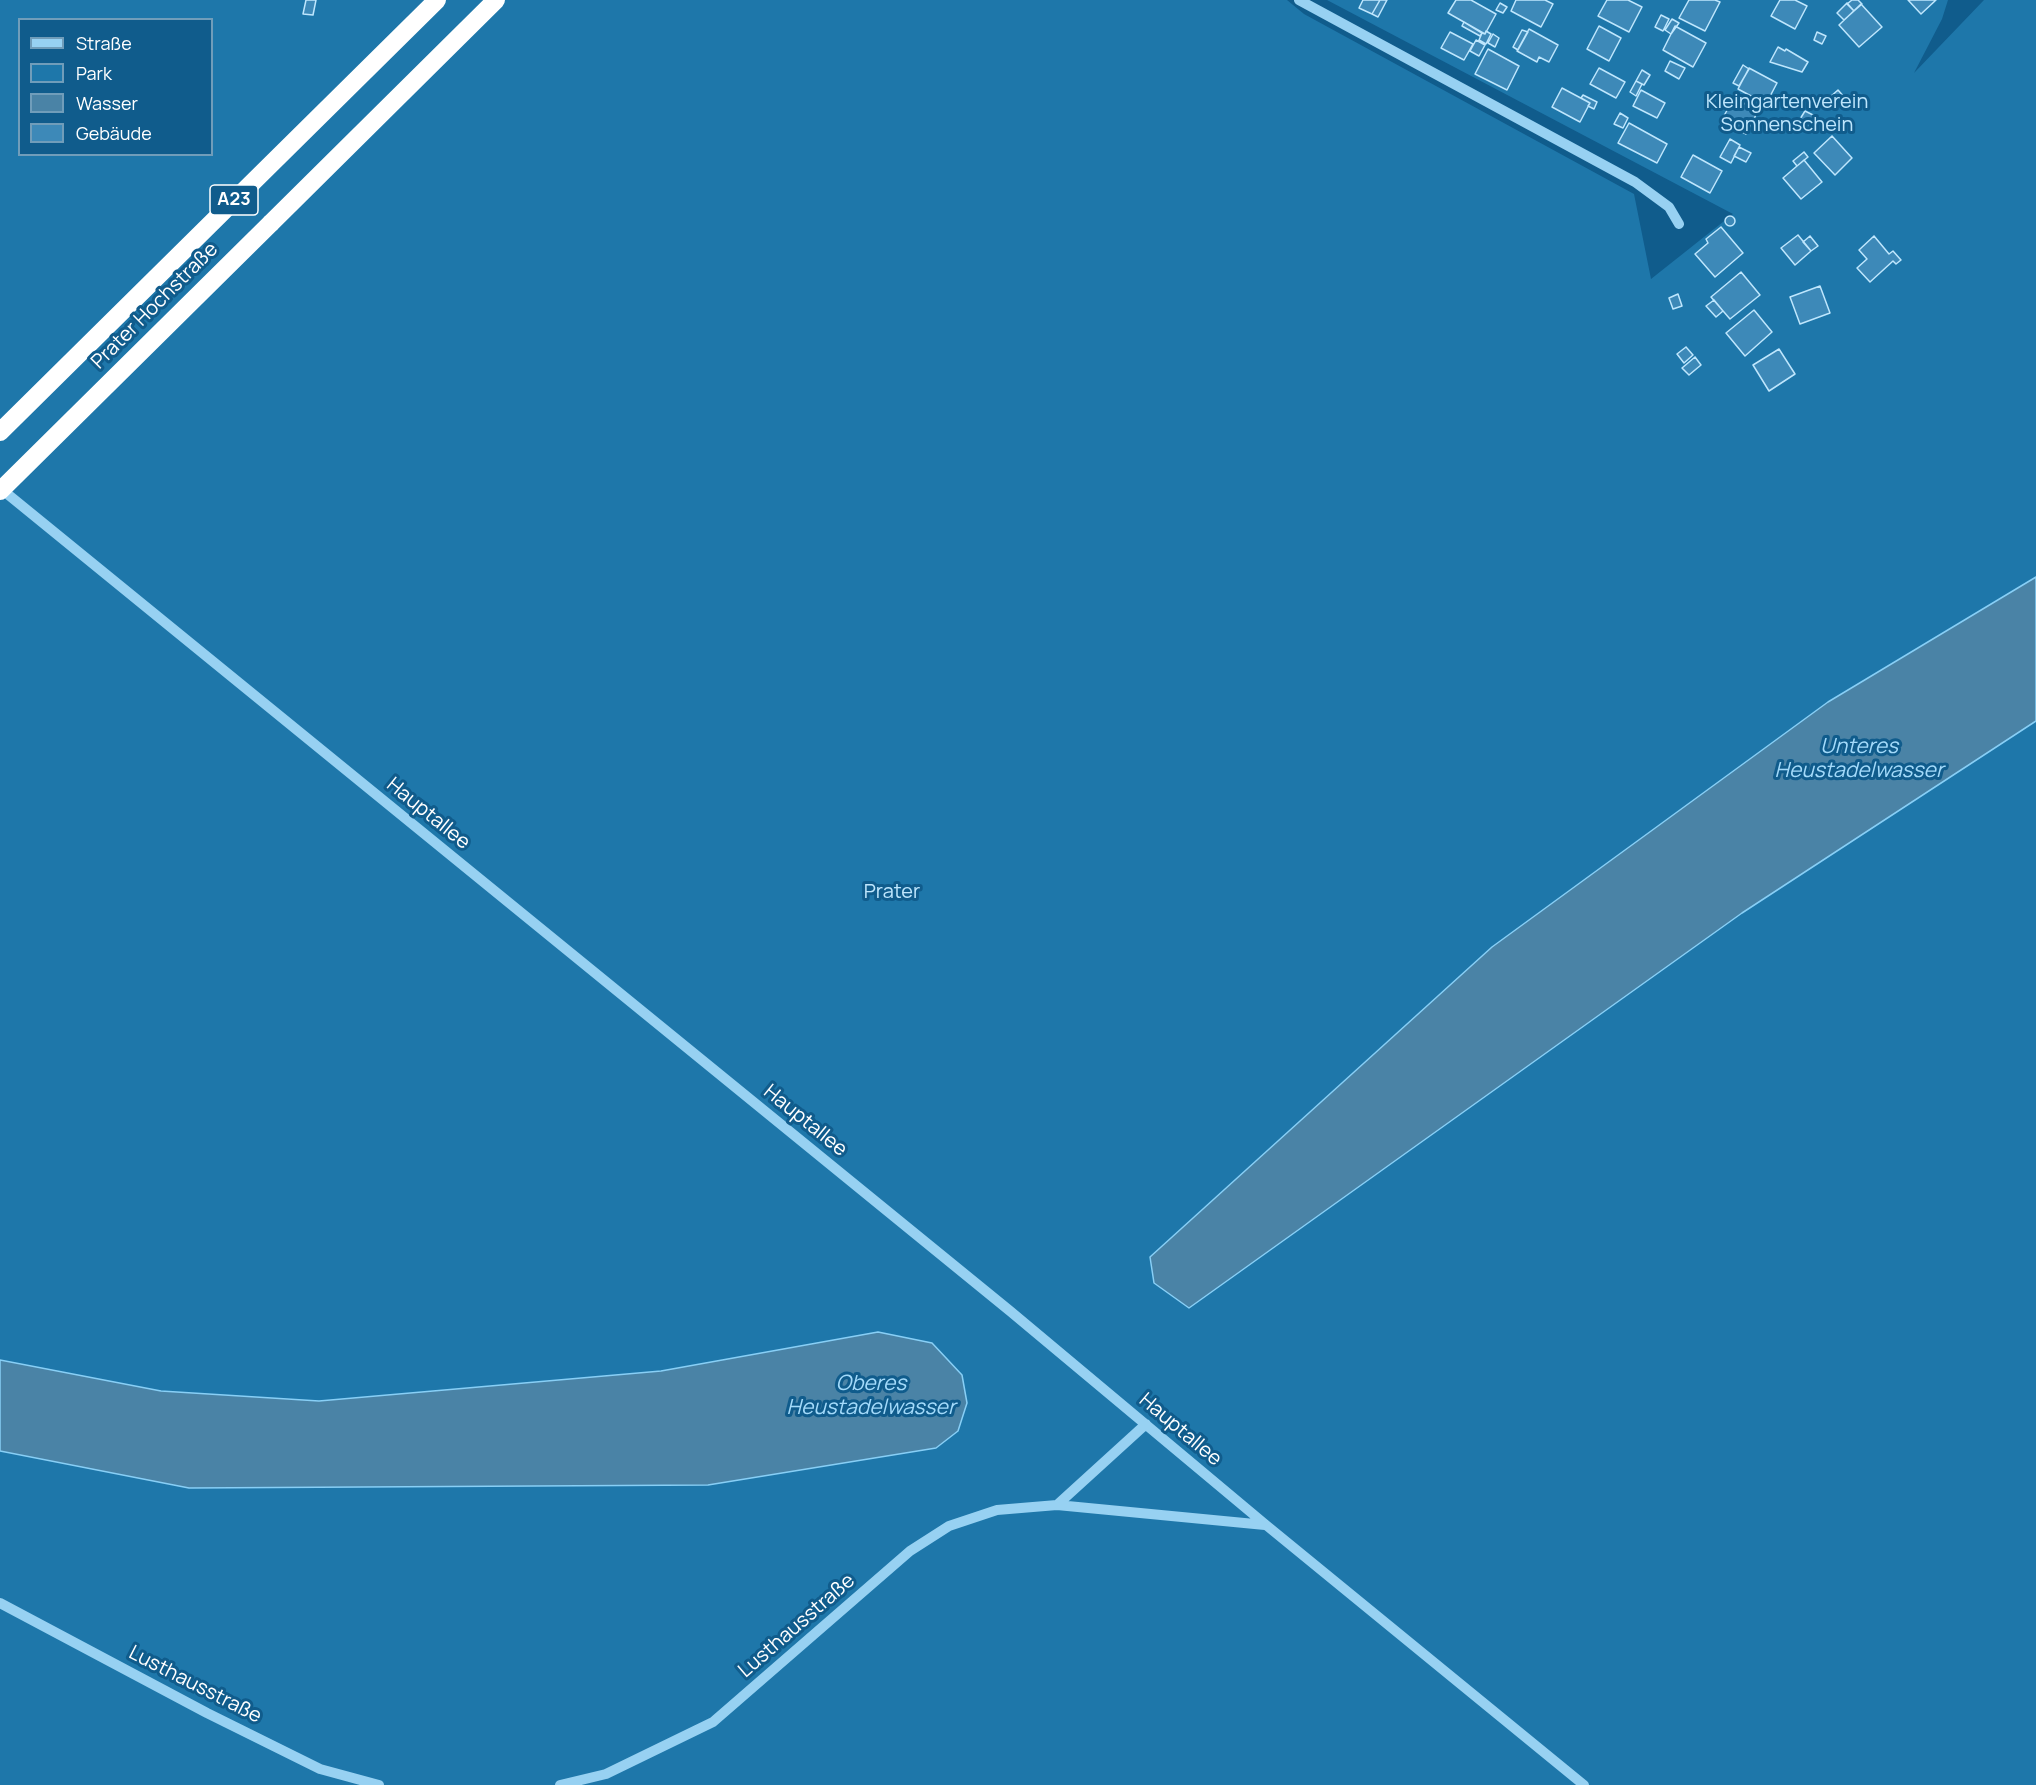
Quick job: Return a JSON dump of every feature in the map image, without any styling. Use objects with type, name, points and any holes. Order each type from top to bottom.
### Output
[{"type":"highway","name":"Prater Hochstraße","points":[[0,432],[437,0]]},
{"type":"highway","name":"Prater Hochstraße","points":[[0,490],[496,0]]},
{"type":"street","points":[[1299,0],[1635,182],[1669,207],[1679,224]]},
{"type":"street","name":"Hauptallee","points":[[0,490],[1010,1311],[1266,1525],[1584,1785]]},
{"type":"street","points":[[1058,1505],[1146,1424]]},
{"type":"street","name":"Lusthausstraße","points":[[560,1785],[606,1774],[713,1722],[910,1551],[949,1526],[997,1510],[1058,1505],[1266,1525]]},
{"type":"street","name":"Lusthausstraße","points":[[0,1603],[207,1713],[320,1769],[379,1785]]},
{"type":"green space","name":"Prater","points":[[0,0],[1287,0],[1304,14],[1634,194],[1651,279],[1733,214],[1327,0],[1948,0],[1942,19],[1914,73],[1984,0],[2036,0],[2036,1785],[0,1785]]},
{"type":"water","name":"Unteres Heustadelwasser","points":[[2036,577],[2036,721],[1742,913],[1189,1308],[1154,1283],[1150,1257],[1492,947],[1828,702]]},
{"type":"water","name":"Oberes Heustadelwasser","points":[[878,1332],[932,1343],[962,1375],[967,1403],[958,1431],[936,1448],[708,1485],[189,1488],[0,1451],[0,1360],[161,1391],[319,1401],[661,1371]]},
{"type":"building","points":[[306,0],[316,0],[313,15],[303,14]]},
{"type":"building","points":[[1363,0],[1380,0],[1372,14],[1359,8]]},
{"type":"building","points":[[1380,0],[1387,0],[1378,17],[1372,14]]},
{"type":"building","points":[[1456,0],[1471,0],[1496,14],[1485,34],[1448,13]]},
{"type":"building","points":[[1516,0],[1545,0],[1553,4],[1541,27],[1511,11]]},
{"type":"building","points":[[1607,0],[1628,0],[1642,7],[1629,32],[1598,16]]},
{"type":"building","points":[[1689,0],[1720,2],[1705,31],[1679,18]]},
{"type":"building","points":[[1780,0],[1795,0],[1807,6],[1795,29],[1771,16]]},
{"type":"building","points":[[1852,0],[1858,0],[1862,4],[1854,11],[1847,4]]},
{"type":"building","points":[[1908,0],[1936,0],[1921,14]]},
{"type":"building","points":[[1500,3],[1507,7],[1503,13],[1496,10]]},
{"type":"building","points":[[1847,3],[1854,11],[1844,20],[1837,13]]},
{"type":"building","points":[[1861,4],[1882,27],[1859,47],[1839,25]]},
{"type":"building","points":[[1661,15],[1669,19],[1663,31],[1655,27]]},
{"type":"building","points":[[1672,19],[1679,23],[1671,34],[1665,30]]},
{"type":"building","points":[[1464,22],[1482,33],[1480,36],[1462,26]]},
{"type":"building","points":[[1599,26],[1621,38],[1609,61],[1587,49]]},
{"type":"building","points":[[1675,26],[1706,43],[1693,67],[1663,50]]},
{"type":"building","points":[[1529,29],[1558,45],[1549,62],[1539,57],[1537,62],[1517,51]]},
{"type":"building","points":[[1522,30],[1528,32],[1518,50],[1513,47]]},
{"type":"building","points":[[1486,31],[1491,34],[1486,44],[1479,40],[1482,33],[1485,34]]},
{"type":"building","points":[[1450,32],[1473,44],[1464,60],[1441,48]]},
{"type":"building","points":[[1817,32],[1826,36],[1822,44],[1814,40]]},
{"type":"building","points":[[1493,34],[1499,38],[1495,47],[1488,43]]},
{"type":"building","points":[[1476,40],[1485,45],[1479,56],[1470,51]]},
{"type":"building","points":[[1778,47],[1808,62],[1802,72],[1770,62]]},
{"type":"building","points":[[1488,49],[1519,66],[1507,90],[1475,74]]},
{"type":"building","points":[[1670,61],[1685,68],[1679,79],[1665,71]]},
{"type":"building","points":[[1743,65],[1749,69],[1739,86],[1733,83]]},
{"type":"building","points":[[1599,68],[1625,82],[1616,98],[1590,84]]},
{"type":"building","points":[[1749,68],[1777,83],[1766,104],[1738,89]]},
{"type":"building","points":[[1642,70],[1650,75],[1644,85],[1636,81]]},
{"type":"building","points":[[1636,81],[1642,84],[1636,96],[1630,92]]},
{"type":"building","points":[[1562,88],[1590,103],[1580,122],[1552,107]]},
{"type":"building","points":[[1641,90],[1665,103],[1657,118],[1633,106]]},
{"type":"building","points":[[1838,90],[1845,98],[1837,105],[1830,97]]},
{"type":"building","points":[[1583,95],[1597,102],[1594,109],[1588,106],[1590,103],[1581,98]]},
{"type":"building","points":[[1734,98],[1758,111],[1746,134],[1721,121]]},
{"type":"building","points":[[1805,111],[1819,118],[1809,130],[1797,124]]},
{"type":"building","points":[[1620,113],[1628,118],[1623,128],[1614,124]]},
{"type":"building","points":[[1629,123],[1667,144],[1657,163],[1618,143]]},
{"type":"building","points":[[1832,136],[1852,158],[1835,175],[1814,153]]},
{"type":"building","points":[[1730,139],[1740,145],[1731,163],[1720,157]]},
{"type":"building","points":[[1739,147],[1751,153],[1746,162],[1734,156]]},
{"type":"building","points":[[1804,152],[1808,157],[1797,166],[1793,161]]},
{"type":"building","points":[[1693,155],[1722,171],[1710,193],[1681,177]]},
{"type":"building","points":[[1804,160],[1822,182],[1801,199],[1783,178]]},
{"type":"building","points":[[1730,216],[1734,217],[1734,225],[1730,226],[1726,225],[1725,221],[1726,217]]},
{"type":"building","points":[[1721,227],[1743,253],[1715,277],[1695,254],[1708,243],[1706,239]]},
{"type":"building","points":[[1798,235],[1811,251],[1795,265],[1781,248]]},
{"type":"building","points":[[1810,236],[1818,246],[1811,251],[1803,242]]},
{"type":"building","points":[[1874,236],[1889,254],[1893,251],[1901,260],[1896,264],[1893,261],[1870,282],[1857,268],[1867,259],[1859,250]]},
{"type":"building","points":[[1741,272],[1760,295],[1730,319],[1711,297]]},
{"type":"building","points":[[1820,286],[1830,313],[1800,324],[1790,297]]},
{"type":"building","points":[[1678,294],[1682,306],[1673,309],[1669,298]]},
{"type":"building","points":[[1714,300],[1723,311],[1716,317],[1706,306]]},
{"type":"building","points":[[1754,310],[1772,332],[1745,356],[1726,333]]},
{"type":"building","points":[[1686,347],[1693,355],[1684,363],[1677,354]]},
{"type":"building","points":[[1779,349],[1795,374],[1769,391],[1753,365]]},
{"type":"building","points":[[1695,357],[1701,365],[1689,375],[1682,368]]},
{"type":"park label","name":"Kleingartenverein Sonnenschein","points":[[1787,114]]}]
